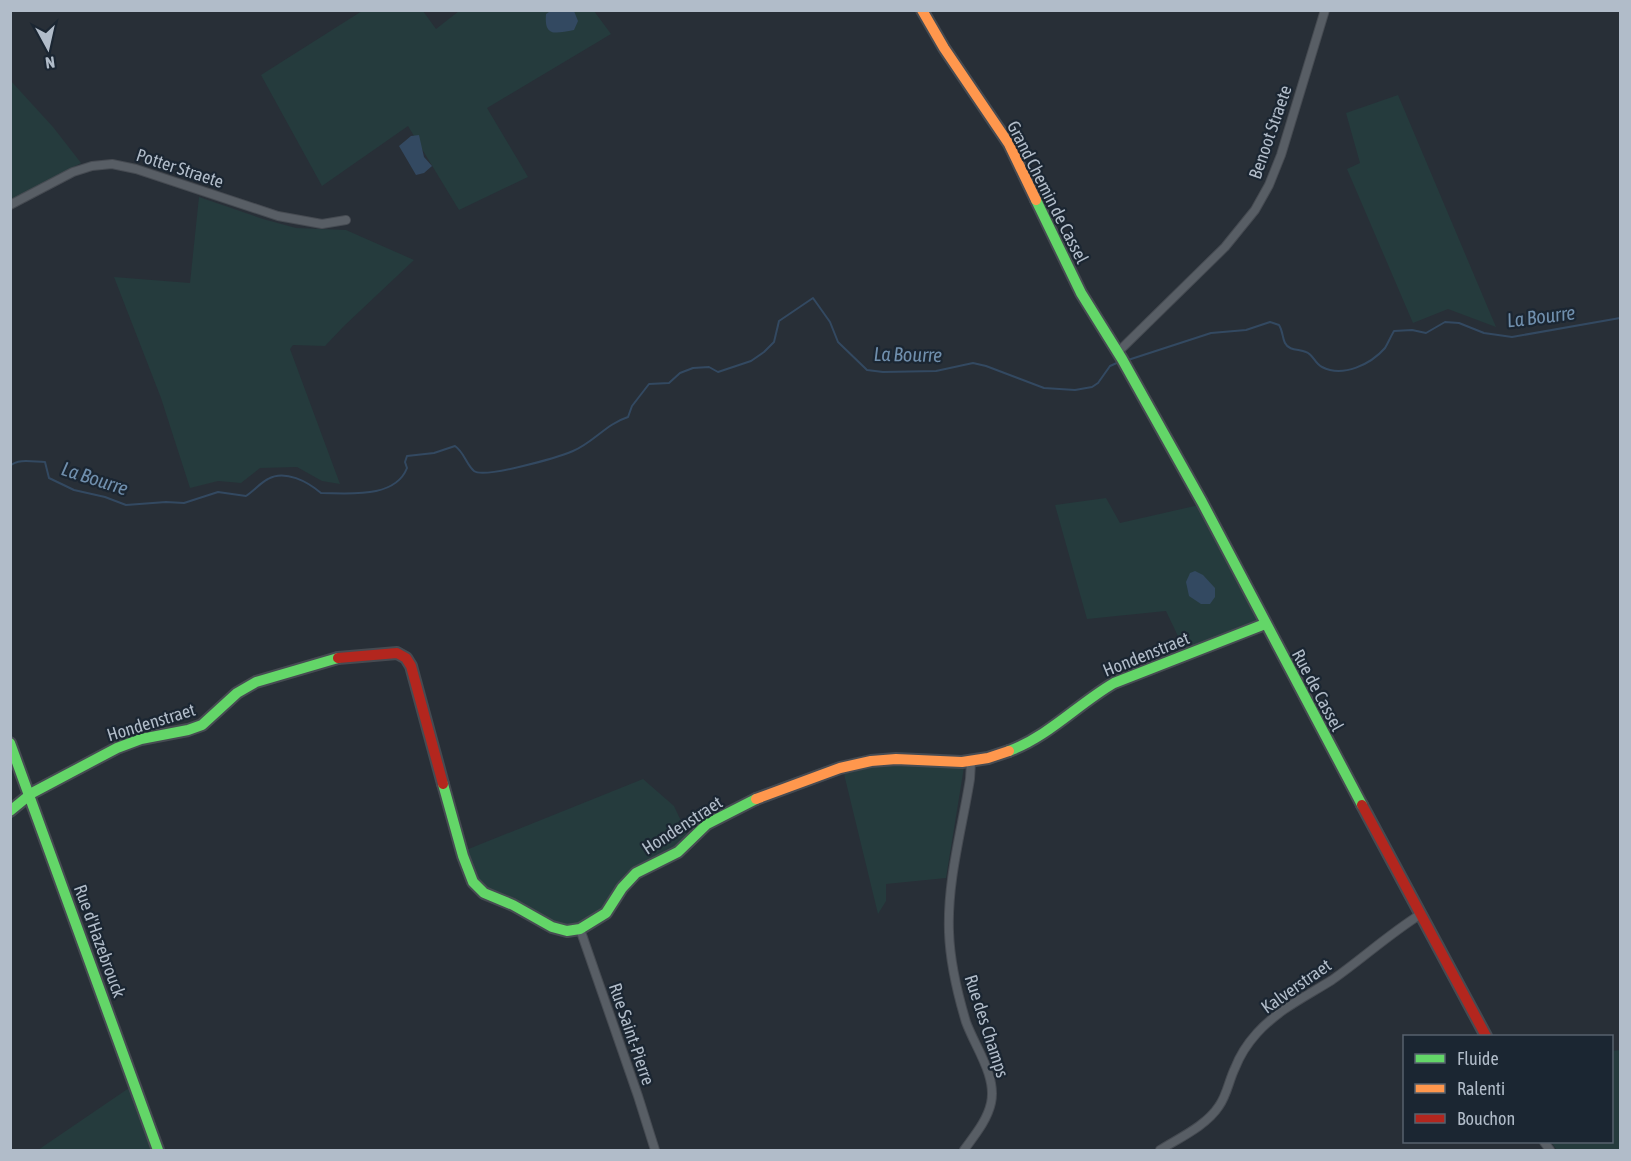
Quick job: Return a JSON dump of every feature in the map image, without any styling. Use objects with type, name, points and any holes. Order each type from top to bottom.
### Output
[{"type":"street","name":"Grand Chemin de Cassel","points":[[922,10],[944,48],[1009,144],[1081,293],[1122,358]]},
{"type":"street","name":"Benoot Straete","points":[[1122,358],[1225,247],[1255,210],[1269,185],[1281,155],[1325,10]]},
{"type":"street","name":"Potter Straete","points":[[10,206],[73,172],[99,164],[112,164],[136,168],[278,216],[322,224],[346,220]]},
{"type":"street","name":"Rue de Cassel","points":[[1122,358],[1202,502],[1485,1035]]},
{"type":"street","name":"Hondenstraet","points":[[10,811],[30,795],[99,756],[147,737],[188,730],[202,725],[237,693],[256,682],[337,658],[397,653],[406,658],[411,666],[465,861],[475,885],[484,892],[552,927],[567,930],[580,929],[606,913],[622,888],[636,873],[678,852],[712,821],[770,792],[871,761],[896,759],[971,762],[1013,749],[1038,739],[1056,728],[1098,693],[1114,683],[1265,624]]},
{"type":"street","name":"Rue d'Hazebrouck","points":[[10,743],[158,1150]]},
{"type":"street","name":"Rue des Champs","points":[[964,1150],[988,1114],[992,1096],[988,1072],[959,999],[952,970],[949,937],[950,894],[971,762]]},
{"type":"street","name":"Kalverstraet","points":[[1160,1150],[1206,1120],[1216,1110],[1224,1098],[1242,1053],[1255,1035],[1274,1017],[1338,975],[1421,914]]},
{"type":"street","name":"Rue Saint-Pierre","points":[[580,929],[655,1150]]},
{"type":"green space","points":[[362,11],[423,11],[436,29],[459,11],[594,11],[611,34],[487,108],[528,177],[459,210],[408,126],[322,186],[261,75]]},
{"type":"green space","points":[[10,80],[53,127],[81,163],[10,202]]},
{"type":"green space","points":[[1398,95],[1496,327],[1448,309],[1413,323],[1347,169],[1360,163],[1346,113]]},
{"type":"green space","points":[[199,197],[296,228],[346,230],[414,260],[325,346],[293,345],[290,349],[340,484],[322,481],[297,467],[260,468],[241,483],[218,481],[190,488],[161,398],[114,277],[190,283]]},
{"type":"green space","points":[[1106,498],[1120,523],[1199,505],[1260,621],[1186,653],[1166,611],[1087,619],[1055,505]]},
{"type":"green space","points":[[891,764],[964,767],[946,878],[886,884],[886,901],[878,914],[844,774],[867,766]]},
{"type":"green space","points":[[643,779],[674,806],[689,838],[678,847],[629,873],[617,887],[608,906],[581,925],[562,927],[490,893],[477,882],[466,850]]},
{"type":"green space","points":[[1620,1050],[1620,1150],[1557,1150],[1552,1143],[1613,1143],[1613,1051]]},
{"type":"green space","points":[[129,1088],[152,1150],[38,1150]]},
{"type":"water","points":[[552,10],[574,11],[578,21],[574,30],[557,33],[549,30],[546,14]]},
{"type":"water","points":[[419,135],[424,157],[432,166],[424,173],[416,175],[399,146],[411,136]]},
{"type":"water","points":[[1195,571],[1203,575],[1215,588],[1215,597],[1210,604],[1201,604],[1189,596],[1186,582],[1190,573]]},
{"type":"waterway","name":"La Bourre","points":[[10,466],[22,461],[45,462],[49,478],[74,490],[105,497],[126,505],[184,503],[218,492],[246,496],[265,481],[282,475],[303,481],[321,493],[382,490],[401,478],[407,468],[405,462],[407,456],[434,453],[455,446],[474,471],[481,473],[506,470],[553,458],[580,448],[613,424],[628,417],[632,406],[649,384],[669,383],[680,373],[693,368],[709,367],[718,372],[751,361],[774,342],[779,321],[813,298],[830,322],[838,342],[867,370],[936,371],[973,363],[1044,388],[1075,390],[1092,387],[1098,383],[1110,366],[1119,362]]},
{"type":"waterway","name":"La Bourre","points":[[1128,360],[1211,333],[1246,330],[1270,322],[1279,325],[1285,343],[1289,347],[1308,353],[1322,367],[1339,371],[1356,368],[1379,354],[1394,331],[1412,330],[1426,333],[1445,322],[1459,323],[1484,333],[1512,337],[1620,318]]},
{"type":"traffic: fast","points":[[1036,200],[1081,293],[1122,359],[1202,502],[1362,805]]},
{"type":"traffic: fast","points":[[1009,751],[1037,737],[1114,683],[1265,624]]},
{"type":"traffic: fast","points":[[10,811],[32,793],[117,748],[141,739],[202,725],[237,693],[256,682],[338,658]]},
{"type":"traffic: fast","points":[[10,743],[158,1150]]},
{"type":"traffic: fast","points":[[443,784],[463,856],[473,882],[484,893],[513,905],[552,927],[567,931],[580,929],[606,913],[622,888],[636,873],[678,852],[707,824],[756,799]]},
{"type":"traffic: slow","points":[[922,10],[944,48],[1009,144],[1036,200]]},
{"type":"traffic: slow","points":[[756,799],[840,768],[871,761],[896,759],[962,762],[988,758],[1009,751]]},
{"type":"traffic: jam","points":[[338,658],[397,653],[406,658],[411,666],[443,784]]},
{"type":"traffic: jam","points":[[1362,805],[1485,1035]]}]
